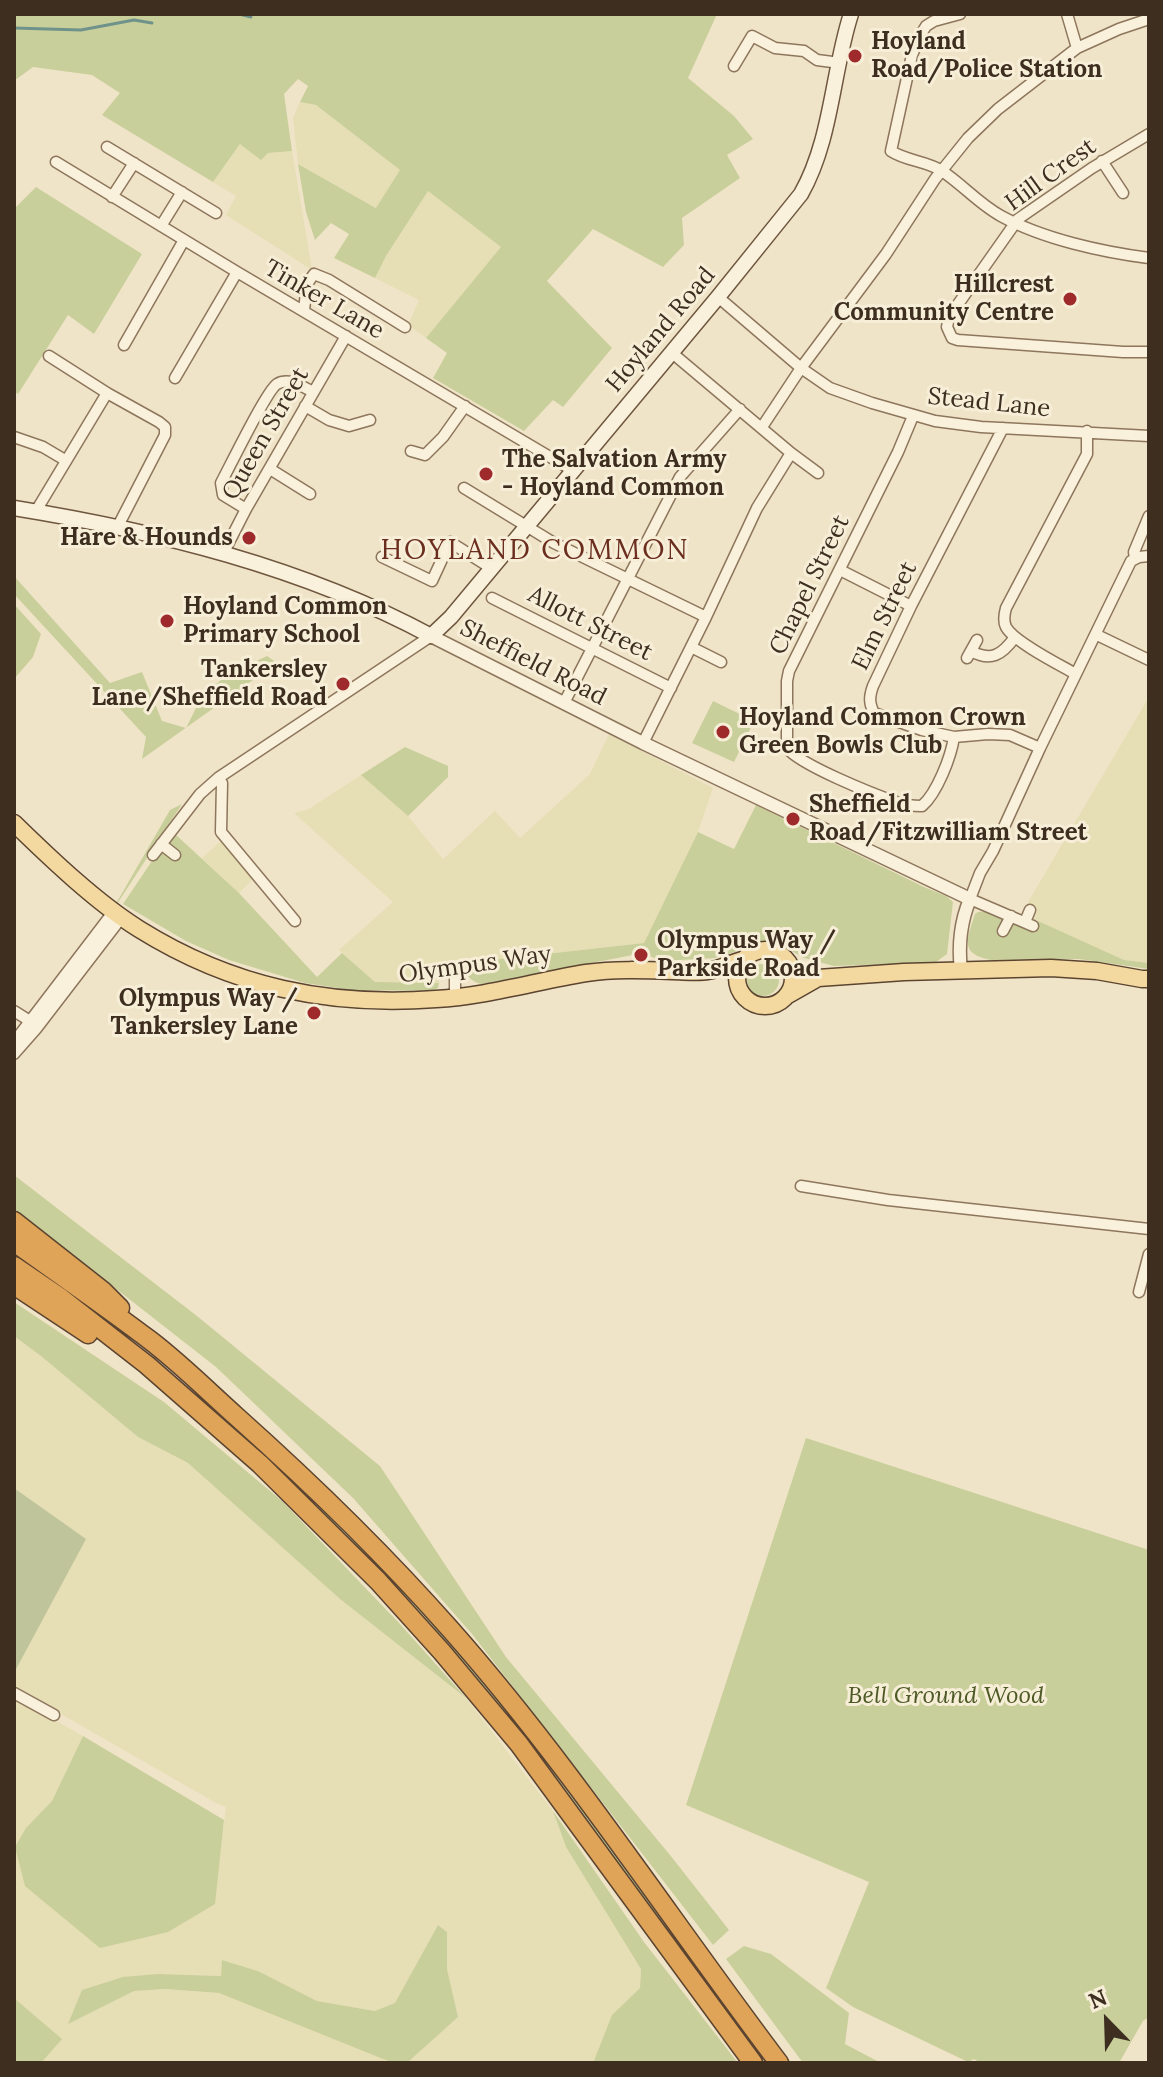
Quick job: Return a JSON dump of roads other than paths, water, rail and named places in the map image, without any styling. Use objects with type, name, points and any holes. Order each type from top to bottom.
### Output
[{"type":"highway","points":[[14,1221],[103,1291],[153,1343],[319,1492],[452,1630],[531,1725],[779,2063]]},
{"type":"highway","points":[[14,1242],[153,1343]]},
{"type":"highway","points":[[14,1266],[147,1365],[260,1464],[378,1581],[519,1744],[753,2063]]},
{"type":"highway","points":[[14,1285],[88,1334],[147,1365]]},
{"type":"main road","name":"Hoyland Road","points":[[431,636],[451,617],[801,194],[811,177],[824,132],[851,14]]},
{"type":"main road","name":"Sheffield Road","points":[[14,508],[117,528],[223,554],[334,592],[431,636]]},
{"type":"main road","name":"Olympus Way","points":[[14,823],[54,861],[139,929],[202,962],[273,988],[329,998],[438,999],[591,973],[633,970],[706,972],[743,960],[759,950],[779,953],[818,978]]},
{"type":"main road","points":[[786,959],[793,977],[788,995]]},
{"type":"main road","points":[[741,994],[736,977],[743,960]]},
{"type":"main road","points":[[706,972],[755,1005],[764,1006],[773,1005],[818,978],[961,970],[1066,969],[1147,980]]},
{"type":"street","points":[[960,14],[934,21],[926,26],[920,36],[912,55],[891,151],[941,170],[982,204],[1015,223],[1099,250],[1149,258]]},
{"type":"street","points":[[1067,14],[1077,48]]},
{"type":"street","points":[[762,427],[801,368],[886,254],[941,170],[968,138],[998,109],[1077,48],[1149,19]]},
{"type":"street","points":[[734,66],[752,36],[775,48],[804,51],[817,60],[840,63]]},
{"type":"street","name":"Hill Crest","points":[[1149,134],[1102,161],[1015,223],[949,317],[947,327],[952,338],[958,340],[1149,352]]},
{"type":"street","points":[[107,147],[216,213]]},
{"type":"street","points":[[1102,161],[1123,193]]},
{"type":"street","name":"Tinker Lane","points":[[56,162],[572,470]]},
{"type":"street","points":[[112,197],[134,163]]},
{"type":"street","points":[[161,226],[182,192]]},
{"type":"street","points":[[124,345],[184,240]]},
{"type":"street","points":[[175,378],[237,272]]},
{"type":"street","points":[[304,310],[307,284],[314,274],[405,327]]},
{"type":"street","name":"Stead Lane","points":[[718,297],[801,368],[830,388],[913,416],[1003,428],[1149,436]]},
{"type":"street","name":"Queen Street","points":[[223,554],[346,336]]},
{"type":"street","points":[[671,352],[818,473]]},
{"type":"street","points":[[49,356],[165,427],[165,435],[117,528]]},
{"type":"street","points":[[246,509],[223,495],[221,483],[266,400],[278,384],[286,381],[313,392]]},
{"type":"street","points":[[36,511],[107,393]]},
{"type":"street","points":[[305,406],[329,420],[349,426],[370,420]]},
{"type":"street","points":[[411,451],[425,455],[443,437],[465,406]]},
{"type":"street","points":[[564,703],[680,477],[740,409]]},
{"type":"street","name":"Chapel Street","points":[[913,416],[789,671],[787,748],[793,756],[832,775],[898,803],[922,806],[934,791],[954,737]]},
{"type":"street","name":"Elm Street","points":[[1003,428],[911,606],[873,686],[870,705],[874,713],[954,737],[1010,735],[1040,748]]},
{"type":"street","points":[[1076,674],[1015,637],[1004,622],[1006,608],[1087,454],[1087,431]]},
{"type":"street","points":[[14,437],[43,447],[65,460]]},
{"type":"street","points":[[643,743],[757,508],[791,453]]},
{"type":"street","points":[[270,469],[310,494]]},
{"type":"street","points":[[464,488],[554,543],[706,617]]},
{"type":"street","points":[[1135,558],[1134,552],[1149,516]]},
{"type":"street","points":[[382,557],[432,581],[450,542],[491,568]]},
{"type":"street","points":[[961,970],[959,938],[964,914],[980,873],[1131,561],[1149,556]]},
{"type":"street","points":[[840,570],[911,606]]},
{"type":"street","name":"Allott Street","points":[[492,598],[671,688]]},
{"type":"street","points":[[1097,635],[1149,660]]},
{"type":"street","points":[[153,855],[200,794],[218,778],[431,636]]},
{"type":"street","name":"Sheffield Road","points":[[431,636],[643,743],[970,899],[1029,924],[1030,910]]},
{"type":"street","points":[[977,640],[969,655],[995,656],[1015,637]]},
{"type":"street","points":[[691,647],[721,662]]},
{"type":"street","points":[[218,778],[222,783],[221,832],[295,921]]},
{"type":"street","points":[[161,844],[175,855]]},
{"type":"street","points":[[14,1054],[47,1014],[118,914]]},
{"type":"street","points":[[14,1042],[118,914]]},
{"type":"street","points":[[1003,931],[1011,916]]},
{"type":"street","points":[[455,968],[455,997]]},
{"type":"street","points":[[14,1011],[30,1021],[47,1014]]},
{"type":"street","points":[[801,1186],[888,1200],[1149,1229]]},
{"type":"street","points":[[1139,1292],[1149,1254]]},
{"type":"street","points":[[14,1693],[54,1715]]},
{"type":"waterway","points":[[239,14],[251,17]]},
{"type":"waterway","points":[[14,28],[81,30],[134,20],[152,23]]},
{"type":"place","name":"Hoyland Road/Police Station","points":[[855,56]]},
{"type":"place","name":"Hillcrest Community Centre","points":[[1070,299]]},
{"type":"place","name":"The Salvation Army - Hoyland Common","points":[[486,474]]},
{"type":"place","name":"Hare & Hounds","points":[[249,538]]},
{"type":"place","name":"Hoyland Common Primary School","points":[[167,621]]},
{"type":"place","name":"Tankersley Lane/Sheffield Road","points":[[343,684]]},
{"type":"place","name":"Hoyland Common Crown Green Bowls Club","points":[[723,732]]},
{"type":"place","name":"Sheffield Road/Fitzwilliam Street","points":[[793,819]]},
{"type":"place","name":"Olympus Way / Parkside Road","points":[[641,955]]},
{"type":"place","name":"Olympus Way / Tankersley Lane","points":[[314,1013]]},
{"type":"district","name":"HOYLAND COMMON","points":[[535,551]]},
{"type":"park label","name":"Bell Ground Wood","points":[[946,1696]]}]
